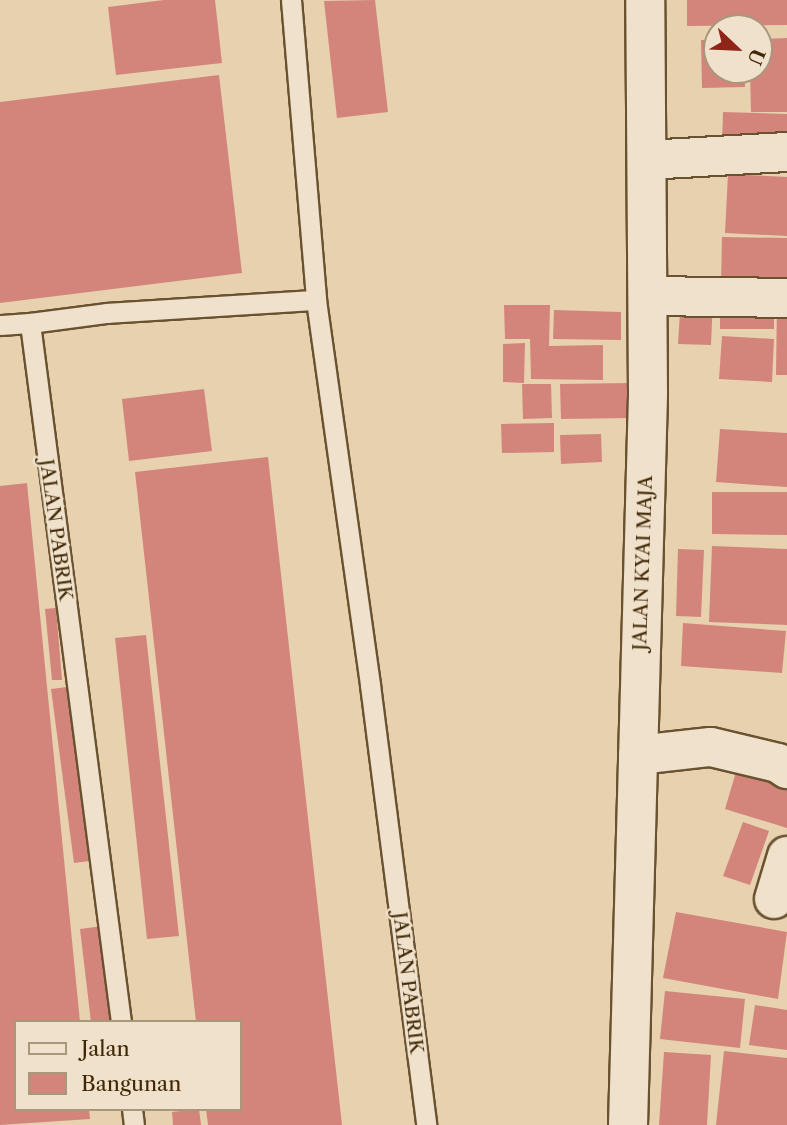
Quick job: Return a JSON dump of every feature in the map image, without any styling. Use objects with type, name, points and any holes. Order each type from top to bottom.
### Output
[{"type":"main road","name":"JALAN KYAI MAJA","points":[[628,1125],[649,296],[645,0]]},
{"type":"main road","points":[[647,160],[787,152]]},
{"type":"main road","points":[[649,296],[787,298]]},
{"type":"main road","points":[[638,755],[711,747],[778,763],[787,769]]},
{"type":"main road","points":[[774,899],[787,856]]},
{"type":"lane","name":"JALAN PABRIK","points":[[291,0],[316,300],[370,685],[426,1125]]},
{"type":"lane","points":[[0,325],[107,313],[316,300]]},
{"type":"lane","name":"JALAN PABRIK","points":[[30,323],[121,1020]]},
{"type":"building","points":[[164,0],[215,0],[222,63],[116,75],[108,7]]},
{"type":"building","points":[[375,0],[388,112],[337,118],[324,1]]},
{"type":"building","points":[[687,0],[787,0],[787,25],[773,25],[773,14],[703,14],[703,26],[687,26]]},
{"type":"building","points":[[773,38],[787,38],[787,112],[751,112],[750,84],[773,84]]},
{"type":"building","points":[[703,40],[703,84],[745,84],[745,87],[702,88]]},
{"type":"building","points":[[219,75],[242,273],[0,303],[0,102]]},
{"type":"building","points":[[723,112],[787,114],[787,147],[722,145]]},
{"type":"building","points":[[728,174],[787,177],[787,236],[725,233]]},
{"type":"building","points":[[722,237],[787,238],[787,287],[721,285]]},
{"type":"building","points":[[681,297],[713,299],[711,345],[678,344]]},
{"type":"building","points":[[720,304],[774,304],[774,329],[720,329]]},
{"type":"building","points":[[777,304],[787,304],[787,375],[776,375]]},
{"type":"building","points":[[504,305],[550,305],[549,346],[603,345],[603,380],[531,379],[530,339],[505,339]]},
{"type":"building","points":[[554,310],[621,312],[621,340],[553,339]]},
{"type":"building","points":[[722,336],[774,339],[772,382],[719,379]]},
{"type":"building","points":[[525,343],[524,383],[503,382],[503,344]]},
{"type":"building","points":[[629,383],[630,418],[561,419],[560,384]]},
{"type":"building","points":[[522,384],[551,384],[552,418],[523,419]]},
{"type":"building","points":[[204,389],[212,451],[129,461],[122,399]]},
{"type":"building","points":[[554,423],[554,452],[502,453],[501,424]]},
{"type":"building","points":[[720,429],[787,433],[787,487],[716,482]]},
{"type":"building","points":[[601,434],[602,462],[561,464],[560,435]]},
{"type":"building","points":[[268,457],[342,1125],[208,1125],[206,1111],[242,1111],[242,1020],[196,1020],[135,472]]},
{"type":"building","points":[[27,483],[80,1020],[14,1020],[14,1111],[89,1111],[90,1119],[0,1125],[0,486]]},
{"type":"building","points":[[712,492],[787,492],[787,535],[712,534]]},
{"type":"building","points":[[712,546],[787,549],[787,625],[709,622]]},
{"type":"building","points":[[678,549],[704,550],[701,617],[676,616]]},
{"type":"building","points":[[56,608],[62,680],[52,680],[45,609]]},
{"type":"building","points":[[683,623],[786,631],[782,673],[681,666]]},
{"type":"building","points":[[146,635],[179,936],[147,939],[115,638]]},
{"type":"building","points":[[75,686],[97,860],[74,863],[51,689]]},
{"type":"building","points":[[736,772],[787,788],[787,828],[725,809]]},
{"type":"building","points":[[743,822],[769,831],[750,885],[723,876]]},
{"type":"building","points":[[676,912],[787,932],[778,999],[663,978]]},
{"type":"building","points":[[103,926],[114,1020],[91,1020],[80,929]]},
{"type":"building","points":[[665,991],[745,999],[740,1048],[660,1039]]},
{"type":"building","points":[[755,1005],[787,1010],[787,1050],[749,1045]]},
{"type":"building","points":[[724,1051],[787,1058],[787,1125],[716,1125]]},
{"type":"building","points":[[664,1052],[711,1055],[707,1125],[659,1125]]},
{"type":"building","points":[[199,1111],[201,1125],[173,1125],[172,1112]]}]
